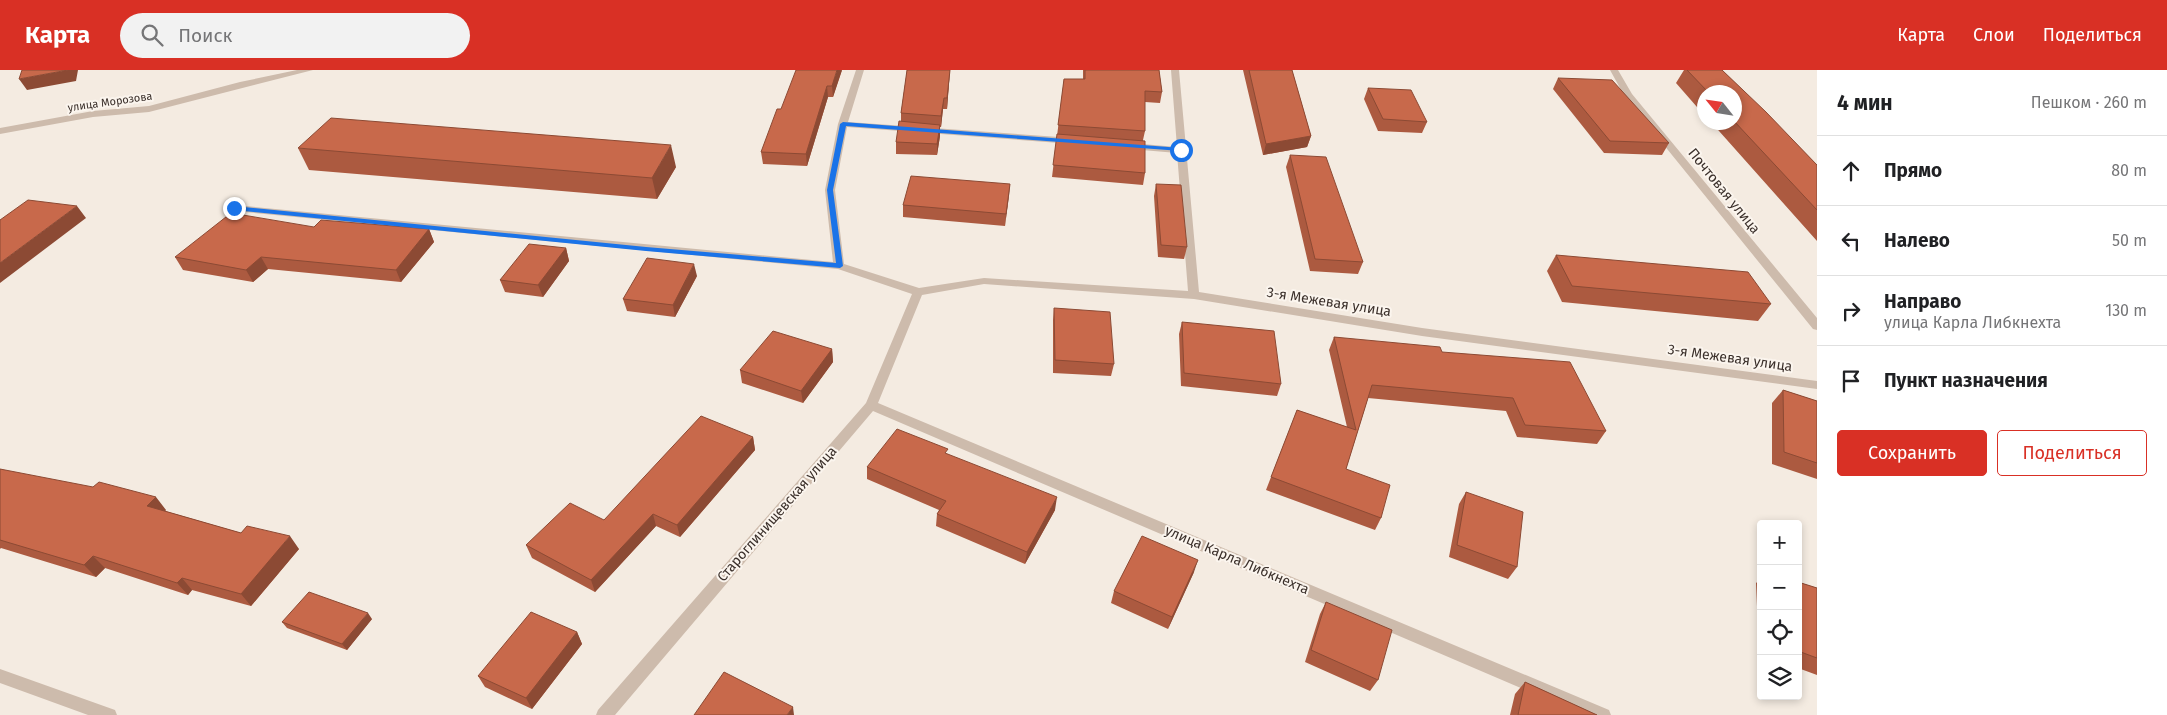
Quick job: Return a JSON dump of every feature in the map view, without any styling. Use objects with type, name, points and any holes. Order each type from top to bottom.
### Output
[{"type":"street","name":"улица Морозова","points":[[0,131],[93,114],[149,109],[240,85],[309,70]]},
{"type":"street","points":[[234,208],[646,249],[840,266],[830,190],[843,124],[860,70]]},
{"type":"street","points":[[1175,70],[1194,295]]},
{"type":"street","name":"Почтовая улица","points":[[1614,70],[1628,95],[1817,326]]},
{"type":"street","points":[[843,124],[1082,142]]},
{"type":"street","points":[[1121,145],[1181,150]]},
{"type":"street","name":"3-я Межевая улица","points":[[840,266],[918,292],[984,281],[1194,295],[1422,332],[1817,385]]},
{"type":"street","name":"Староглинищевская улица","points":[[604,715],[871,405],[918,292]]},
{"type":"street","name":"улица Карла Либкнехта","points":[[871,405],[1603,715]]},
{"type":"street","points":[[0,676],[109,715]]},
{"type":"building","points":[[22,70],[68,70],[19,79]]},
{"type":"building","points":[[796,70],[837,70],[832,86],[827,86],[806,154],[761,152],[777,109],[781,109]]},
{"type":"building","points":[[907,70],[950,70],[947,98],[944,98],[941,116],[901,113]]},
{"type":"building","points":[[1085,70],[1159,70],[1162,92],[1145,91],[1145,131],[1058,125],[1064,79],[1085,79]]},
{"type":"building","points":[[1249,70],[1292,70],[1311,136],[1266,144]]},
{"type":"building","points":[[1687,70],[1722,70],[1738,85],[1701,85]]},
{"type":"building","points":[[1558,78],[1612,80],[1669,143],[1610,141]]},
{"type":"building","points":[[1368,88],[1411,90],[1427,122],[1383,119]]},
{"type":"building","points":[[1742,89],[1817,165],[1817,210],[1742,130]]},
{"type":"building","points":[[331,118],[671,145],[652,178],[298,148]]},
{"type":"building","points":[[899,121],[940,125],[937,144],[896,142]]},
{"type":"building","points":[[1057,134],[1145,141],[1145,173],[1053,165]]},
{"type":"building","points":[[1290,155],[1326,157],[1363,262],[1315,259]]},
{"type":"building","points":[[911,176],[1010,184],[1006,214],[903,205]]},
{"type":"building","points":[[1156,184],[1181,185],[1187,247],[1161,245]]},
{"type":"building","points":[[28,200],[77,206],[0,263],[0,220]]},
{"type":"building","points":[[231,213],[314,227],[321,220],[429,229],[396,270],[261,257],[246,270],[175,257]]},
{"type":"building","points":[[529,244],[566,248],[538,285],[500,280]]},
{"type":"building","points":[[1556,255],[1748,272],[1771,304],[1572,286]]},
{"type":"building","points":[[647,258],[694,264],[673,305],[623,299]]},
{"type":"building","points":[[1054,308],[1110,312],[1114,364],[1055,360]]},
{"type":"building","points":[[1182,322],[1274,331],[1281,384],[1184,373]]},
{"type":"building","points":[[773,331],[832,349],[801,391],[740,370]]},
{"type":"building","points":[[1334,337],[1440,347],[1442,352],[1570,362],[1606,431],[1525,425],[1513,398],[1372,385],[1346,469],[1390,485],[1381,518],[1271,477],[1297,410],[1356,430]]},
{"type":"building","points":[[1783,390],[1817,401],[1817,463],[1784,452]]},
{"type":"building","points":[[701,416],[753,437],[677,525],[653,514],[591,580],[526,545],[570,503],[604,520]]},
{"type":"building","points":[[897,429],[948,449],[945,453],[1057,497],[1027,552],[937,514],[946,501],[867,467]]},
{"type":"building","points":[[0,469],[93,487],[99,482],[156,497],[147,506],[241,533],[247,526],[290,536],[241,594],[182,578],[177,583],[93,556],[84,565],[0,540]]},
{"type":"building","points":[[1466,492],[1523,512],[1517,567],[1457,545]]},
{"type":"building","points":[[1142,536],[1198,560],[1172,617],[1114,591]]},
{"type":"building","points":[[1802,583],[1817,588],[1817,658],[1802,652]]},
{"type":"building","points":[[309,592],[368,613],[342,644],[282,622]]},
{"type":"building","points":[[1326,602],[1392,630],[1378,680],[1311,650]]},
{"type":"building","points":[[531,612],[577,632],[526,698],[478,676]]},
{"type":"building","points":[[724,672],[793,707],[787,715],[694,715]]},
{"type":"building","points":[[1525,682],[1597,715],[1518,715]]},
{"type":"route","points":[[234,208],[646,249],[840,266],[830,190],[843,124],[1181,150]]}]
